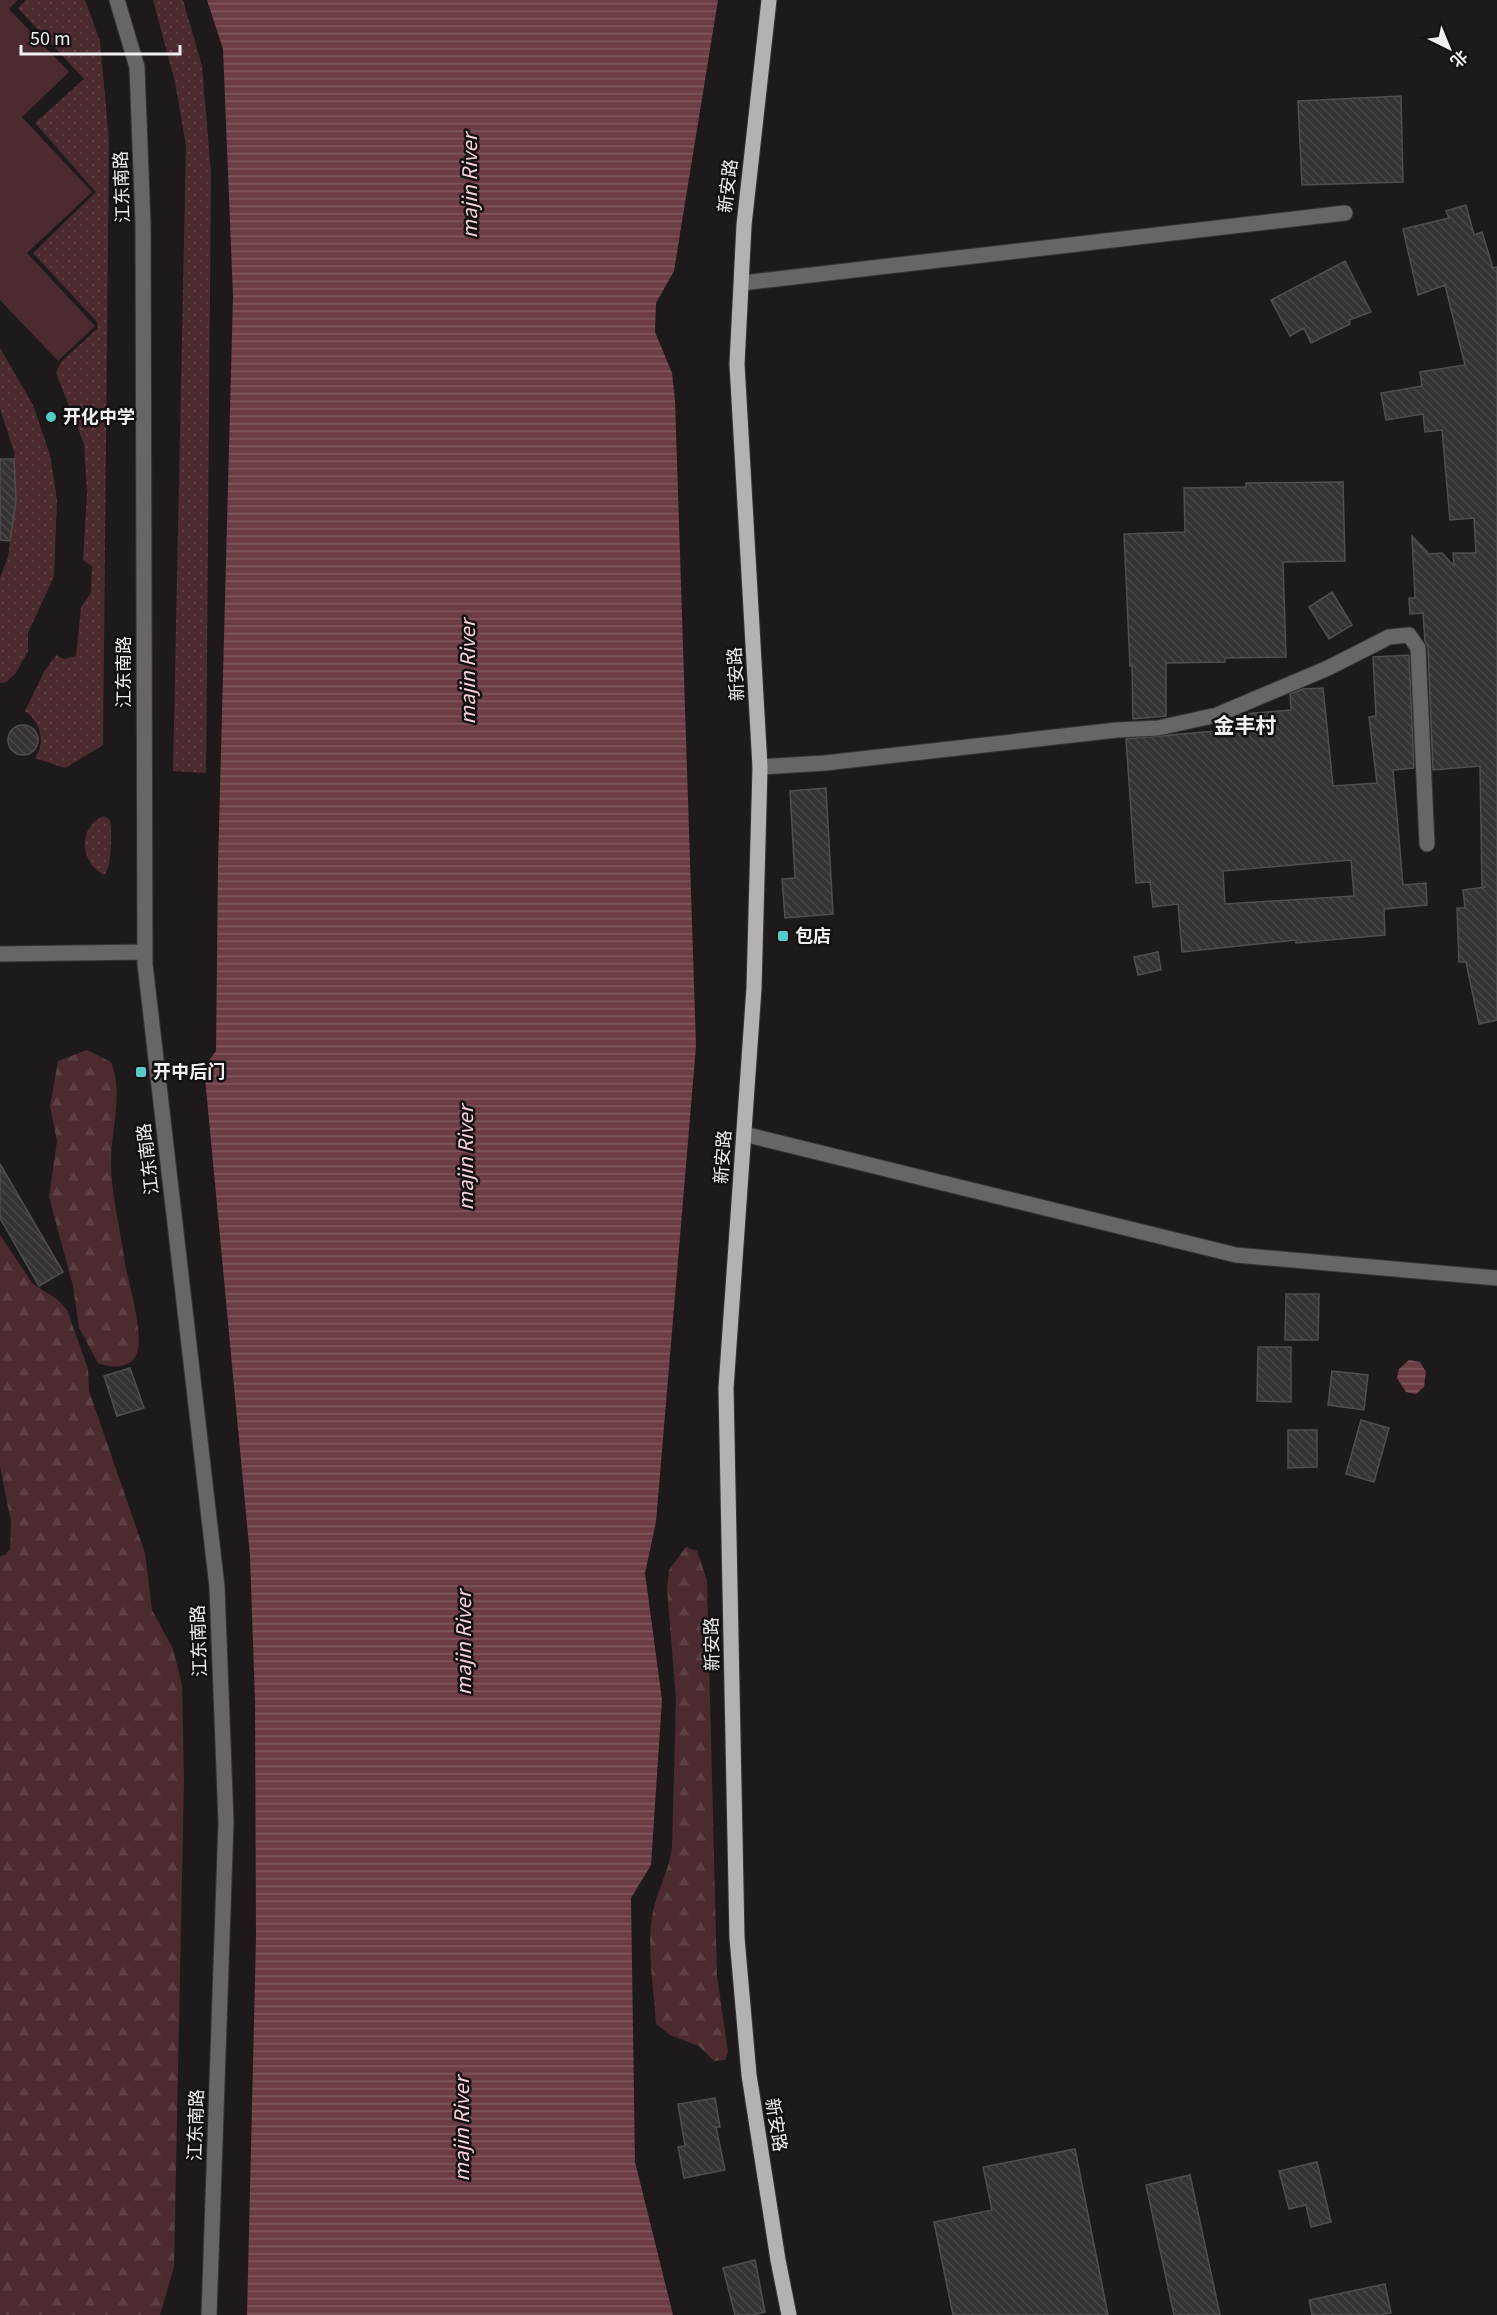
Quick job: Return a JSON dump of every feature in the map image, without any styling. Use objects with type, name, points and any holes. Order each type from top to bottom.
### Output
[{"type":"main road","name":"新安路","points":[[769,0],[744,225],[737,364],[760,767],[754,988],[726,1388],[737,1938],[749,2075],[778,2260],[789,2315]]},
{"type":"street","name":"江东南路","points":[[117,0],[137,67],[143,224],[145,952],[217,1587],[226,1822],[209,2315]]},
{"type":"street","points":[[742,283],[1344,213]]},
{"type":"street","points":[[760,767],[825,764],[1117,730],[1158,728],[1217,715],[1245,705],[1328,668],[1389,637],[1409,635],[1418,648],[1426,844]]},
{"type":"street","points":[[0,954],[145,952]]},
{"type":"street","points":[[744,1134],[1236,1255],[1497,1278]]},
{"type":"green space","points":[[0,0],[18,0],[9,9],[69,72],[22,117],[92,192],[27,253],[95,326],[58,361],[0,300]]},
{"type":"green space","points":[[26,0],[85,0],[100,41],[109,140],[103,745],[65,768],[35,758],[40,746],[40,733],[35,721],[25,711],[44,672],[56,655],[64,659],[76,656],[81,607],[91,593],[92,566],[83,560],[87,494],[84,444],[56,373],[61,362],[98,328],[97,322],[33,253],[96,192],[35,123],[84,79],[18,8]]},
{"type":"green space","points":[[153,0],[183,0],[202,66],[211,173],[206,773],[173,771],[186,146],[175,82]]},
{"type":"green space","points":[[0,348],[33,405],[50,455],[57,500],[54,576],[28,633],[28,651],[16,673],[6,682],[0,683],[0,578],[8,557],[16,501],[14,452],[0,408]]},
{"type":"green space","points":[[104,816],[110,820],[111,841],[109,865],[104,875],[90,862],[85,845],[89,828]]},
{"type":"green space","points":[[87,1050],[111,1062],[115,1075],[116,1114],[111,1154],[114,1201],[139,1338],[138,1349],[132,1361],[118,1366],[98,1363],[79,1328],[73,1286],[49,1197],[57,1141],[50,1106],[58,1061]]},
{"type":"green space","points":[[0,1235],[33,1284],[57,1299],[67,1310],[88,1369],[89,1391],[145,1553],[152,1610],[173,1649],[182,1685],[184,1780],[174,2267],[160,2315],[0,2315],[0,1556],[5,1555],[10,1549],[11,1522],[0,1466]]},
{"type":"green space","points":[[686,1547],[697,1551],[707,1580],[717,1976],[728,2052],[725,2060],[714,2061],[699,2046],[670,2035],[656,2024],[651,1967],[650,1938],[653,1911],[672,1848],[676,1699],[667,1589],[669,1570]]},
{"type":"water","name":"majin River","points":[[207,0],[718,0],[674,271],[656,303],[655,332],[672,373],[675,400],[696,1046],[656,1522],[645,1573],[662,1700],[651,1865],[631,1898],[635,2162],[673,2315],[247,2315],[256,1938],[255,1701],[250,1556],[204,1067],[216,1051],[218,865],[233,296],[223,49]]},
{"type":"water","points":[[1409,1360],[1420,1362],[1426,1372],[1424,1387],[1416,1394],[1406,1392],[1397,1378],[1399,1369]]},
{"type":"building","points":[[1401,96],[1403,182],[1302,185],[1298,101]]},
{"type":"building","points":[[1466,205],[1474,235],[1482,232],[1493,268],[1497,267],[1497,1020],[1479,1024],[1466,962],[1459,962],[1457,908],[1465,908],[1463,890],[1486,887],[1482,887],[1480,766],[1433,770],[1428,648],[1425,641],[1423,613],[1410,614],[1409,598],[1415,598],[1412,536],[1429,554],[1442,553],[1454,566],[1453,553],[1476,553],[1474,518],[1450,520],[1442,430],[1425,432],[1423,414],[1386,420],[1381,393],[1422,386],[1420,372],[1465,365],[1445,285],[1418,295],[1403,229],[1449,218],[1446,211]]},
{"type":"building","points":[[1345,261],[1371,312],[1349,320],[1350,324],[1311,343],[1304,328],[1290,336],[1271,300]]},
{"type":"building","points":[[0,459],[14,459],[16,501],[10,541],[0,540]]},
{"type":"building","points":[[1343,482],[1345,561],[1283,562],[1286,657],[1225,658],[1225,662],[1166,663],[1166,716],[1133,719],[1124,534],[1185,532],[1184,488],[1246,487],[1246,483]]},
{"type":"building","points":[[1332,592],[1352,625],[1329,639],[1309,607]]},
{"type":"building","points":[[1409,655],[1414,768],[1393,770],[1403,885],[1426,883],[1427,905],[1384,909],[1385,935],[1296,943],[1296,940],[1182,952],[1178,904],[1153,907],[1150,882],[1136,883],[1126,739],[1238,729],[1237,717],[1244,714],[1291,710],[1290,694],[1303,689],[1323,688],[1333,786],[1377,783],[1369,717],[1376,716],[1373,657]],"holes":[[[1351,860],[1354,896],[1225,904],[1223,871]]]},
{"type":"building","points":[[23,725],[34,729],[38,740],[34,751],[23,755],[12,751],[8,740],[12,729]]},
{"type":"building","points":[[826,788],[833,914],[785,918],[782,879],[795,878],[790,791]]},
{"type":"building","points":[[1158,952],[1161,970],[1138,975],[1134,957]]},
{"type":"building","points":[[0,1164],[63,1272],[39,1286],[0,1218]]},
{"type":"building","points":[[1286,1294],[1319,1294],[1318,1340],[1285,1340]]},
{"type":"building","points":[[1258,1347],[1291,1347],[1291,1402],[1257,1401]]},
{"type":"building","points":[[130,1368],[144,1408],[117,1416],[104,1376]]},
{"type":"building","points":[[1332,1371],[1368,1375],[1364,1410],[1328,1405]]},
{"type":"building","points":[[1361,1420],[1389,1428],[1374,1482],[1346,1474]]},
{"type":"building","points":[[1288,1430],[1317,1430],[1317,1467],[1288,1468]]},
{"type":"building","points":[[715,2098],[720,2127],[716,2127],[725,2170],[684,2178],[678,2147],[685,2146],[678,2104]]},
{"type":"building","points":[[1075,2149],[1108,2315],[953,2315],[934,2222],[992,2210],[983,2167]]},
{"type":"building","points":[[1317,2162],[1331,2222],[1311,2227],[1306,2205],[1289,2209],[1279,2171]]},
{"type":"building","points":[[1190,2175],[1220,2315],[1174,2315],[1146,2185]]},
{"type":"building","points":[[755,2260],[765,2312],[735,2315],[723,2268]]},
{"type":"building","points":[[1385,2284],[1391,2313],[1312,2315],[1309,2300]]},
{"type":"place","name":"开化中学","points":[[51,417]]},
{"type":"place","name":"包店","points":[[783,936]]},
{"type":"place","name":"开中后门","points":[[141,1072]]},
{"type":"district","name":"金丰村","points":[[1245,726]]}]
